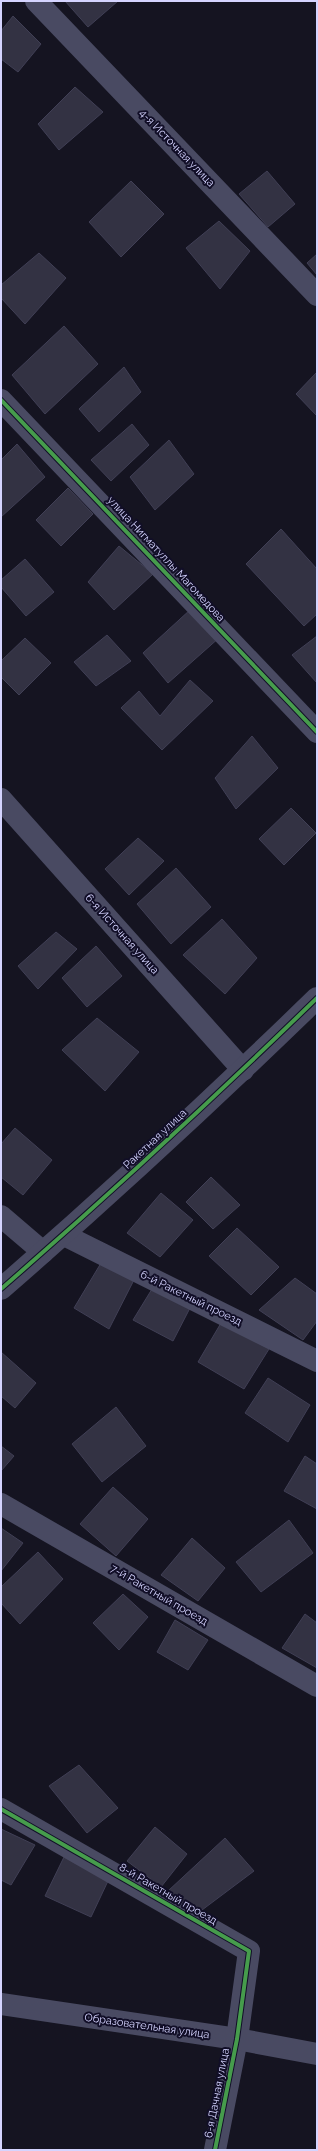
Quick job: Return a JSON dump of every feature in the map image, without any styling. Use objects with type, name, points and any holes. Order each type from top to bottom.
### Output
[{"type":"street","name":"4-я Источная улица","points":[[36,1],[317,295]]},
{"type":"street","name":"улица Нигматуллы Магомедова","points":[[1,400],[317,732]]},
{"type":"street","name":"6-я Источная улица","points":[[1,799],[243,1070]]},
{"type":"street","name":"Ракетная улица","points":[[1,1289],[64,1235],[243,1070],[317,998]]},
{"type":"street","points":[[1,1216],[44,1252]]},
{"type":"street","name":"6-й Ракетный проезд","points":[[64,1235],[317,1361]]},
{"type":"street","name":"7-й Ракетный проезд","points":[[1,1504],[317,1686]]},
{"type":"street","name":"8-й Ракетный проезд","points":[[1,1809],[249,1952],[237,2039]]},
{"type":"street","name":"Образовательная улица","points":[[1,2004],[237,2039],[317,2054]]},
{"type":"street","name":"6-я Дачная улица","points":[[215,2150],[237,2039]]},
{"type":"building","points":[[65,1],[118,1],[88,27]]},
{"type":"building","points":[[13,16],[41,44],[18,72],[1,59],[1,31]]},
{"type":"building","points":[[75,87],[103,112],[59,150],[38,124]]},
{"type":"building","points":[[267,171],[295,204],[268,227],[239,194]]},
{"type":"building","points":[[131,181],[164,214],[121,257],[89,222]]},
{"type":"building","points":[[219,221],[250,251],[220,289],[186,248]]},
{"type":"building","points":[[39,253],[66,278],[25,324],[1,298],[1,285]]},
{"type":"building","points":[[317,254],[317,275],[307,263]]},
{"type":"building","points":[[64,326],[98,364],[45,414],[12,375]]},
{"type":"building","points":[[124,367],[141,392],[99,432],[79,409]]},
{"type":"building","points":[[317,372],[317,416],[296,394]]},
{"type":"building","points":[[132,424],[149,445],[111,481],[91,460]]},
{"type":"building","points":[[169,440],[194,474],[155,510],[130,477]]},
{"type":"building","points":[[17,444],[45,477],[1,517],[1,460]]},
{"type":"building","points":[[68,488],[93,514],[61,546],[36,520]]},
{"type":"building","points":[[281,529],[317,569],[317,614],[304,626],[246,564]]},
{"type":"building","points":[[119,546],[153,574],[114,610],[88,582]]},
{"type":"building","points":[[25,559],[54,592],[26,616],[1,587],[1,580]]},
{"type":"building","points":[[191,609],[220,637],[168,683],[143,653]]},
{"type":"building","points":[[107,635],[131,661],[96,686],[74,662]]},
{"type":"building","points":[[317,636],[317,683],[292,655]]},
{"type":"building","points":[[25,638],[51,663],[19,695],[1,677],[1,661]]},
{"type":"building","points":[[190,680],[213,701],[162,750],[121,708],[139,691],[160,716]]},
{"type":"building","points":[[252,736],[278,768],[236,809],[215,778]]},
{"type":"building","points":[[291,808],[316,833],[284,865],[259,839]]},
{"type":"building","points":[[138,838],[164,861],[129,895],[105,869]]},
{"type":"building","points":[[176,868],[211,907],[171,944],[137,904]]},
{"type":"building","points":[[222,919],[257,958],[225,994],[183,955]]},
{"type":"building","points":[[56,932],[77,949],[38,989],[18,966]]},
{"type":"building","points":[[96,946],[122,976],[87,1007],[62,978]]},
{"type":"building","points":[[97,1018],[139,1052],[105,1091],[62,1050]]},
{"type":"building","points":[[15,1128],[52,1160],[23,1195],[1,1177],[1,1144]]},
{"type":"building","points":[[211,1177],[240,1205],[213,1229],[186,1202]]},
{"type":"building","points":[[161,1193],[193,1220],[160,1257],[127,1233]]},
{"type":"building","points":[[237,1228],[279,1267],[251,1295],[209,1256]]},
{"type":"building","points":[[104,1258],[136,1276],[109,1329],[74,1308]]},
{"type":"building","points":[[295,1278],[317,1294],[317,1321],[303,1340],[259,1310]]},
{"type":"building","points":[[152,1289],[190,1308],[173,1341],[133,1320]]},
{"type":"building","points":[[221,1323],[269,1349],[244,1389],[198,1362]]},
{"type":"building","points":[[1,1352],[36,1383],[15,1408],[1,1396]]},
{"type":"building","points":[[268,1378],[310,1405],[288,1442],[245,1413]]},
{"type":"building","points":[[116,1407],[146,1446],[102,1482],[72,1444]]},
{"type":"building","points":[[1,1446],[14,1456],[1,1471]]},
{"type":"building","points":[[305,1456],[317,1464],[317,1509],[284,1491]]},
{"type":"building","points":[[113,1487],[148,1519],[116,1556],[80,1524]]},
{"type":"building","points":[[289,1520],[313,1553],[261,1592],[236,1562]]},
{"type":"building","points":[[1,1528],[23,1543],[1,1571]]},
{"type":"building","points":[[192,1538],[225,1568],[198,1601],[161,1575]]},
{"type":"building","points":[[38,1552],[63,1579],[20,1624],[1,1603],[1,1587]]},
{"type":"building","points":[[123,1594],[148,1617],[119,1650],[93,1623]]},
{"type":"building","points":[[305,1614],[317,1623],[317,1668],[282,1648]]},
{"type":"building","points":[[175,1620],[208,1640],[188,1670],[157,1652]]},
{"type":"building","points":[[79,1765],[118,1808],[87,1833],[49,1786]]},
{"type":"building","points":[[155,1827],[187,1854],[161,1887],[127,1861]]},
{"type":"building","points":[[1,1829],[35,1845],[11,1885],[1,1880]]},
{"type":"building","points":[[225,1838],[254,1871],[198,1913],[168,1891]]},
{"type":"building","points":[[64,1857],[108,1881],[91,1917],[45,1896]]},
{"type":"cycle path","points":[[1,400],[317,732]]},
{"type":"cycle path","points":[[1,1289],[161,1146],[317,998]]},
{"type":"cycle path","points":[[1,1809],[249,1951],[237,2039],[215,2150]]}]
